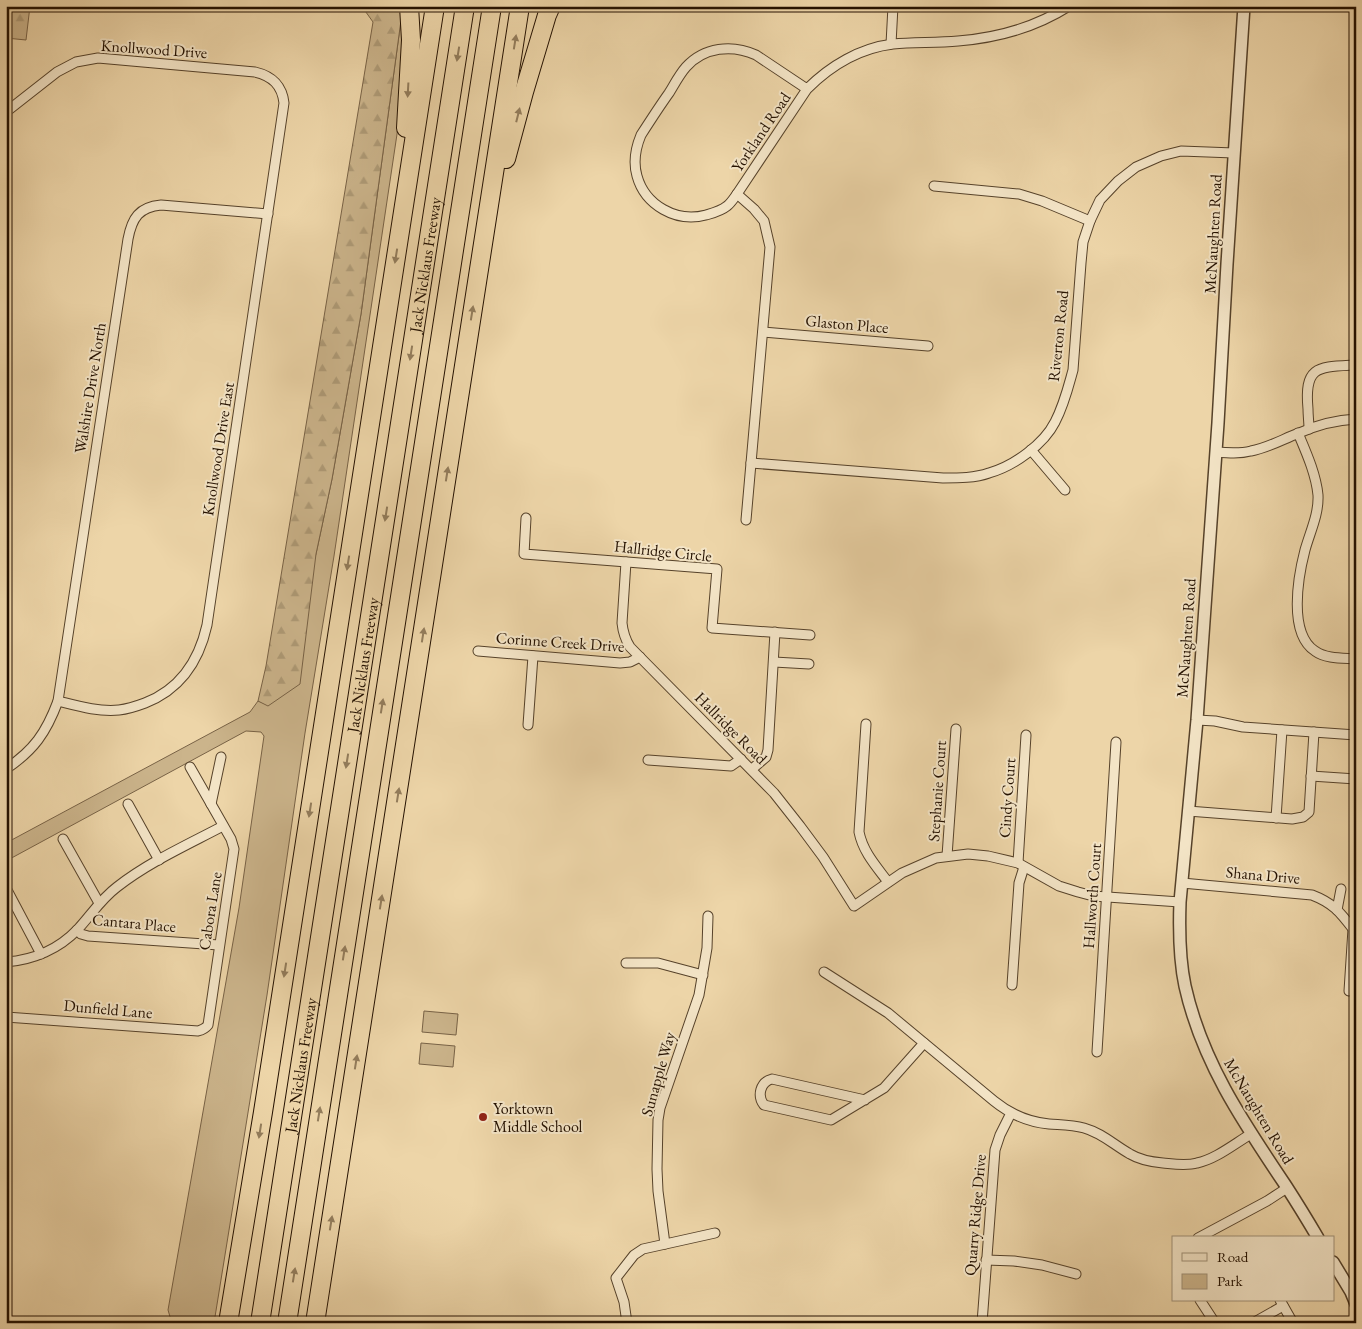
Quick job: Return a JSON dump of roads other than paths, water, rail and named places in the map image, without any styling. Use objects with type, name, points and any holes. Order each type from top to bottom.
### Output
[{"type":"highway","points":[[404,208],[404,163],[411,40],[409,6]]},
{"type":"highway","points":[[228,1323],[263,1112],[435,6]]},
{"type":"highway","name":"Jack Nicklaus Freeway","points":[[260,1323],[465,6]]},
{"type":"highway","name":"Jack Nicklaus Freeway","points":[[287,1323],[492,6]]},
{"type":"highway","points":[[315,1323],[520,6]]},
{"type":"highway","points":[[488,211],[500,184],[524,92],[551,6]]},
{"type":"street","points":[[891,44],[893,6]]},
{"type":"street","name":"Yorkland Road","points":[[746,520],[770,247],[766,227],[760,215],[737,194],[807,89],[836,65],[863,52],[891,44],[981,38],[1034,24],[1069,6]]},
{"type":"street","name":"McNaughten Road","points":[[1244,6],[1197,720],[1180,902],[1181,961],[1193,1017],[1204,1048],[1219,1080],[1250,1134],[1317,1236]]},
{"type":"street","points":[[737,194],[727,206],[716,212],[688,217],[673,214],[653,202],[642,189],[636,175],[635,162],[641,135],[685,68],[706,52],[722,48],[739,49],[756,55],[807,89]]},
{"type":"street","name":"Knollwood Drive","points":[[6,112],[57,72],[76,62],[98,58],[255,72],[270,76],[280,87]]},
{"type":"street","name":"Knollwood Drive East","points":[[58,701],[95,709],[120,710],[132,708],[163,694],[173,686],[193,664],[204,640],[284,108],[284,98],[280,87]]},
{"type":"street","name":"Riverton Road","points":[[752,463],[943,478],[966,478],[990,473],[1013,462],[1042,441],[1054,424],[1063,405],[1073,370],[1083,242],[1100,200],[1118,181],[1136,167],[1161,156],[1181,151],[1234,153]]},
{"type":"street","points":[[934,186],[1019,194],[1042,201],[1090,222]]},
{"type":"street","name":"Walshire Drive North","points":[[6,769],[40,740],[51,721],[58,701],[130,228],[137,215],[154,205],[268,214]]},
{"type":"street","name":"Glaston Place","points":[[763,332],[928,346]]},
{"type":"street","points":[[1309,429],[1307,390],[1309,379],[1316,371],[1326,366],[1356,364]]},
{"type":"street","points":[[1216,452],[1234,453],[1251,451],[1274,444],[1309,429],[1356,419]]},
{"type":"street","points":[[1298,433],[1313,472],[1318,495],[1315,518],[1305,552],[1297,598],[1300,630],[1305,643],[1316,652],[1332,658],[1356,659]]},
{"type":"street","points":[[1031,450],[1065,490]]},
{"type":"street","name":"Hallridge Circle","points":[[526,518],[524,554],[717,569],[712,628],[810,635]]},
{"type":"street","name":"Hallridge Road","points":[[626,562],[623,632],[626,642],[774,793],[822,857],[854,906],[888,882]]},
{"type":"street","points":[[752,769],[766,757],[768,750],[775,632]]},
{"type":"street","name":"Corinne Creek Drive","points":[[478,651],[620,663],[630,662],[640,657]]},
{"type":"street","points":[[528,725],[534,656]]},
{"type":"street","points":[[774,662],[809,664]]},
{"type":"street","points":[[1197,720],[1216,721],[1243,727],[1356,735]]},
{"type":"street","points":[[866,724],[858,832],[866,854],[888,882],[902,873],[936,858],[968,854],[988,856],[1021,865],[1059,886],[1093,896],[1180,902]]},
{"type":"street","name":"Stephanie Court","points":[[948,856],[956,729]]},
{"type":"street","points":[[1276,818],[1282,730]]},
{"type":"street","points":[[1188,811],[1292,819],[1303,817],[1309,812],[1314,732]]},
{"type":"street","name":"Cindy Court","points":[[1012,985],[1021,865],[1026,735]]},
{"type":"street","name":"Hallworth Court","points":[[1097,1052],[1116,742]]},
{"type":"street","points":[[211,804],[221,757]]},
{"type":"street","points":[[648,760],[731,766],[741,759]]},
{"type":"street","name":"Cabora Lane","points":[[190,766],[231,839],[234,849],[208,1024],[206,1027]]},
{"type":"street","points":[[1312,776],[1356,779]]},
{"type":"street","points":[[128,804],[159,860]]},
{"type":"street","points":[[6,962],[41,954],[66,940],[77,930],[99,903],[116,888],[159,860],[223,826]]},
{"type":"street","points":[[63,839],[99,903]]},
{"type":"street","name":"Shana Drive","points":[[1182,883],[1305,894],[1320,898],[1338,910],[1354,929],[1349,990]]},
{"type":"street","points":[[6,888],[41,954]]},
{"type":"street","points":[[1338,910],[1341,889]]},
{"type":"street","name":"Sunapple Way","points":[[665,1244],[658,1191],[658,1120],[660,1108],[699,995],[707,948],[708,916]]},
{"type":"street","name":"Cantara Place","points":[[77,930],[88,936],[219,945]]},
{"type":"street","points":[[626,963],[658,963],[703,975]]},
{"type":"street","points":[[824,972],[888,1012],[994,1101],[1011,1113],[1038,1122],[1085,1128],[1108,1139],[1128,1154],[1153,1162],[1196,1163],[1206,1160],[1250,1134]]},
{"type":"street","name":"Dunfield Lane","points":[[6,1016],[198,1031],[206,1027]]},
{"type":"street","points":[[865,1100],[772,1079],[764,1083],[760,1095],[764,1105],[831,1120],[865,1100],[884,1088],[924,1043]]},
{"type":"street","name":"Quarry Ridge Drive","points":[[982,1323],[995,1150],[1011,1113]]},
{"type":"street","points":[[1202,1236],[1267,1201],[1287,1188]]},
{"type":"street","points":[[627,1323],[624,1302],[616,1278],[634,1255],[643,1248],[715,1234]]},
{"type":"street","points":[[986,1260],[1042,1265],[1076,1274]]},
{"type":"street","points":[[1334,1264],[1356,1304]]},
{"type":"street","points":[[1201,1302],[1215,1323]]},
{"type":"street","points":[[1253,1323],[1281,1303],[1293,1323]]},
{"type":"place","name":"Yorktown Middle School","points":[[483,1117]]}]
